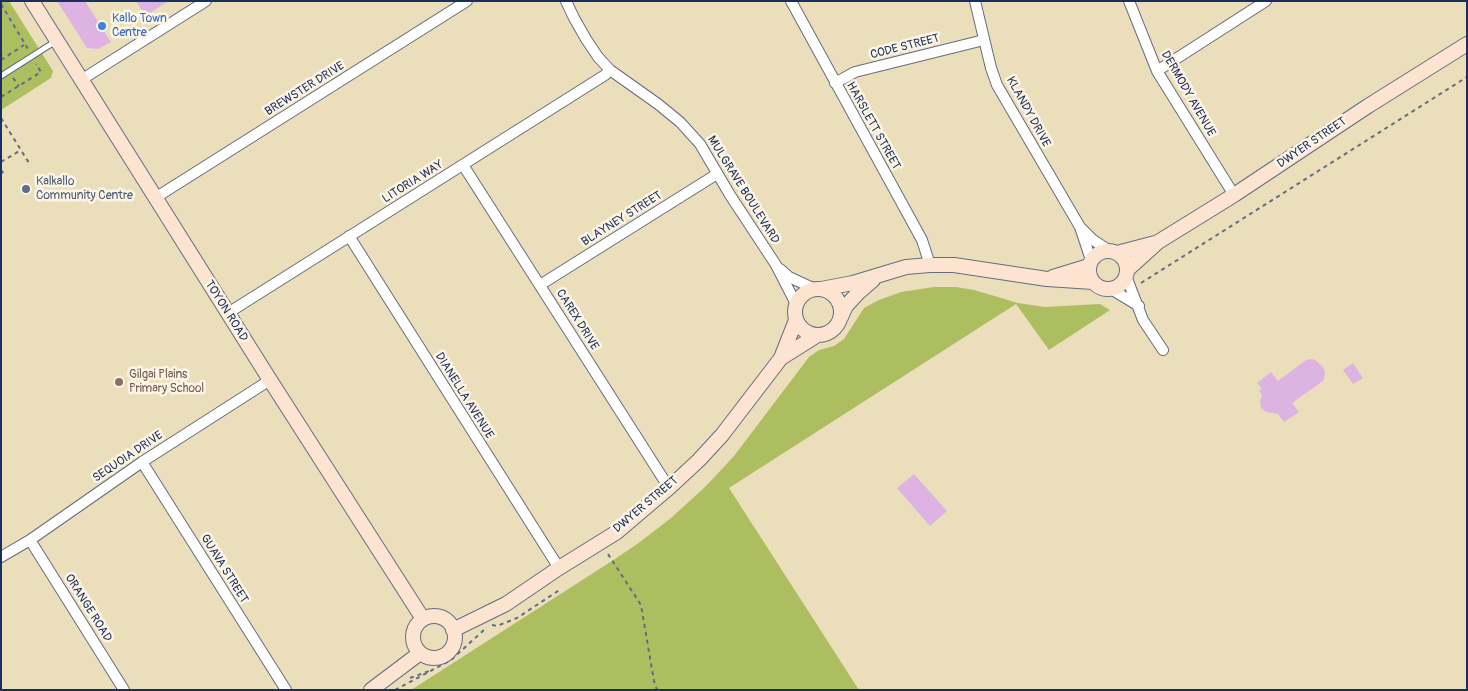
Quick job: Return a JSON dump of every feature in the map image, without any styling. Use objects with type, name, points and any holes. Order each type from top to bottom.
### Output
[{"type":"street","name":"TOYON ROAD","points":[[32,1],[270,380],[424,619]]},
{"type":"street","points":[[81,80],[206,1]]},
{"type":"street","name":"BREWSTER DRIVE","points":[[155,198],[468,1]]},
{"type":"street","name":"MULGRAVE BOULEVARD","points":[[566,1],[586,39],[598,57],[610,70],[680,122],[700,144],[717,174],[776,265],[796,304]]},
{"type":"street","name":"HARSLETT STREET","points":[[791,1],[922,240],[930,265]]},
{"type":"street","name":"KLANDY DRIVE","points":[[975,1],[984,40],[998,85],[1080,227],[1090,263]]},
{"type":"street","name":"DERMODY AVENUE","points":[[1129,1],[1157,71],[1234,195]]},
{"type":"street","points":[[1157,71],[1266,1]]},
{"type":"street","name":"CODE STREET","points":[[835,83],[855,72],[984,40]]},
{"type":"street","name":"DWYER STREET","points":[[1126,273],[1158,242],[1467,44]]},
{"type":"street","name":"LITORIA WAY","points":[[228,313],[605,75],[610,70]]},
{"type":"street","name":"CAREX DRIVE","points":[[463,165],[670,487]]},
{"type":"street","name":"BLAYNEY STREET","points":[[540,285],[717,174]]},
{"type":"street","name":"KLANDY DRIVE","points":[[1080,227],[1093,240],[1113,252]]},
{"type":"street","name":"DIANELLA AVENUE","points":[[349,236],[559,568]]},
{"type":"street","name":"DWYER STREET","points":[[1113,252],[1158,242]]},
{"type":"street","points":[[1047,279],[1090,263],[1099,252],[1113,252],[1124,260],[1126,273],[1143,320],[1163,350]]},
{"type":"street","points":[[1090,263],[1089,275],[1093,282],[1101,288],[1111,289],[1139,306]]},
{"type":"street","name":"MULGRAVE BOULEVARD","points":[[776,265],[789,277],[818,289]]},
{"type":"street","points":[[880,275],[858,293],[846,306],[838,326],[830,333],[816,336],[804,331],[796,320],[796,304],[803,294],[818,289],[853,283],[906,267],[954,265],[1047,279],[1093,282]]},
{"type":"street","points":[[1111,289],[1120,284],[1126,273]]},
{"type":"street","points":[[818,289],[833,294],[842,310],[841,317]]},
{"type":"street","name":"DWYER STREET","points":[[453,630],[506,604],[600,541],[617,532],[670,487],[722,435],[781,358],[796,320]]},
{"type":"street","name":"DWYER STREET","points":[[781,358],[816,336]]},
{"type":"street","name":"SEQUOIA DRIVE","points":[[1,557],[30,540],[142,462],[270,380]]},
{"type":"street","name":"GUAVA STREET","points":[[142,462],[286,690]]},
{"type":"street","name":"ORANGE ROAD","points":[[30,540],[124,690]]},
{"type":"street","points":[[430,616],[438,616],[450,624],[455,640],[453,648],[448,653],[438,658],[431,658],[420,653],[415,648],[413,633],[416,626],[424,619],[430,616]]},
{"type":"street","points":[[371,690],[420,653]]},
{"type":"lane","points":[[1,76],[57,41]]},
{"type":"path","points":[[1,4],[40,72],[1,97]]},
{"type":"path","points":[[1,60],[25,44]]},
{"type":"path","points":[[1132,290],[1467,78]]},
{"type":"path","points":[[1,118],[29,163]]},
{"type":"path","points":[[1,162],[21,150]]},
{"type":"path","points":[[1,170],[4,174],[1,176]]},
{"type":"path","points":[[600,541],[641,605],[657,690]]},
{"type":"path","points":[[395,690],[451,660],[490,624],[497,626],[517,618],[561,589]]},
{"type":"green space","points":[[1,1],[9,1],[53,71],[51,78],[1,110]]},
{"type":"green space","points":[[934,287],[956,287],[974,290],[1018,303],[1045,307],[1100,304],[1110,310],[1049,350],[1016,304],[729,488],[859,690],[411,690],[615,559],[671,518],[706,486],[734,456],[809,357],[819,350],[834,346],[844,339],[864,308],[901,292]]},
{"type":"building","points":[[57,1],[85,1],[111,42],[98,49],[87,48]]},
{"type":"building","points":[[136,1],[169,1],[145,16]]},
{"type":"building","points":[[1312,359],[1323,367],[1324,379],[1292,403],[1299,412],[1284,422],[1278,414],[1266,412],[1261,408],[1262,395],[1259,391],[1262,389],[1257,383],[1271,372],[1278,381],[1306,360]]},
{"type":"building","points":[[1353,363],[1363,378],[1353,384],[1343,370]]},
{"type":"building","points":[[914,474],[947,511],[930,526],[897,488]]},
{"type":"place","name":"Kallo Town Centre","points":[[102,26]]},
{"type":"place","name":"Kalkallo Community Centre","points":[[26,189]]},
{"type":"place","name":"Gilgai Plains Primary School","points":[[119,382]]}]
